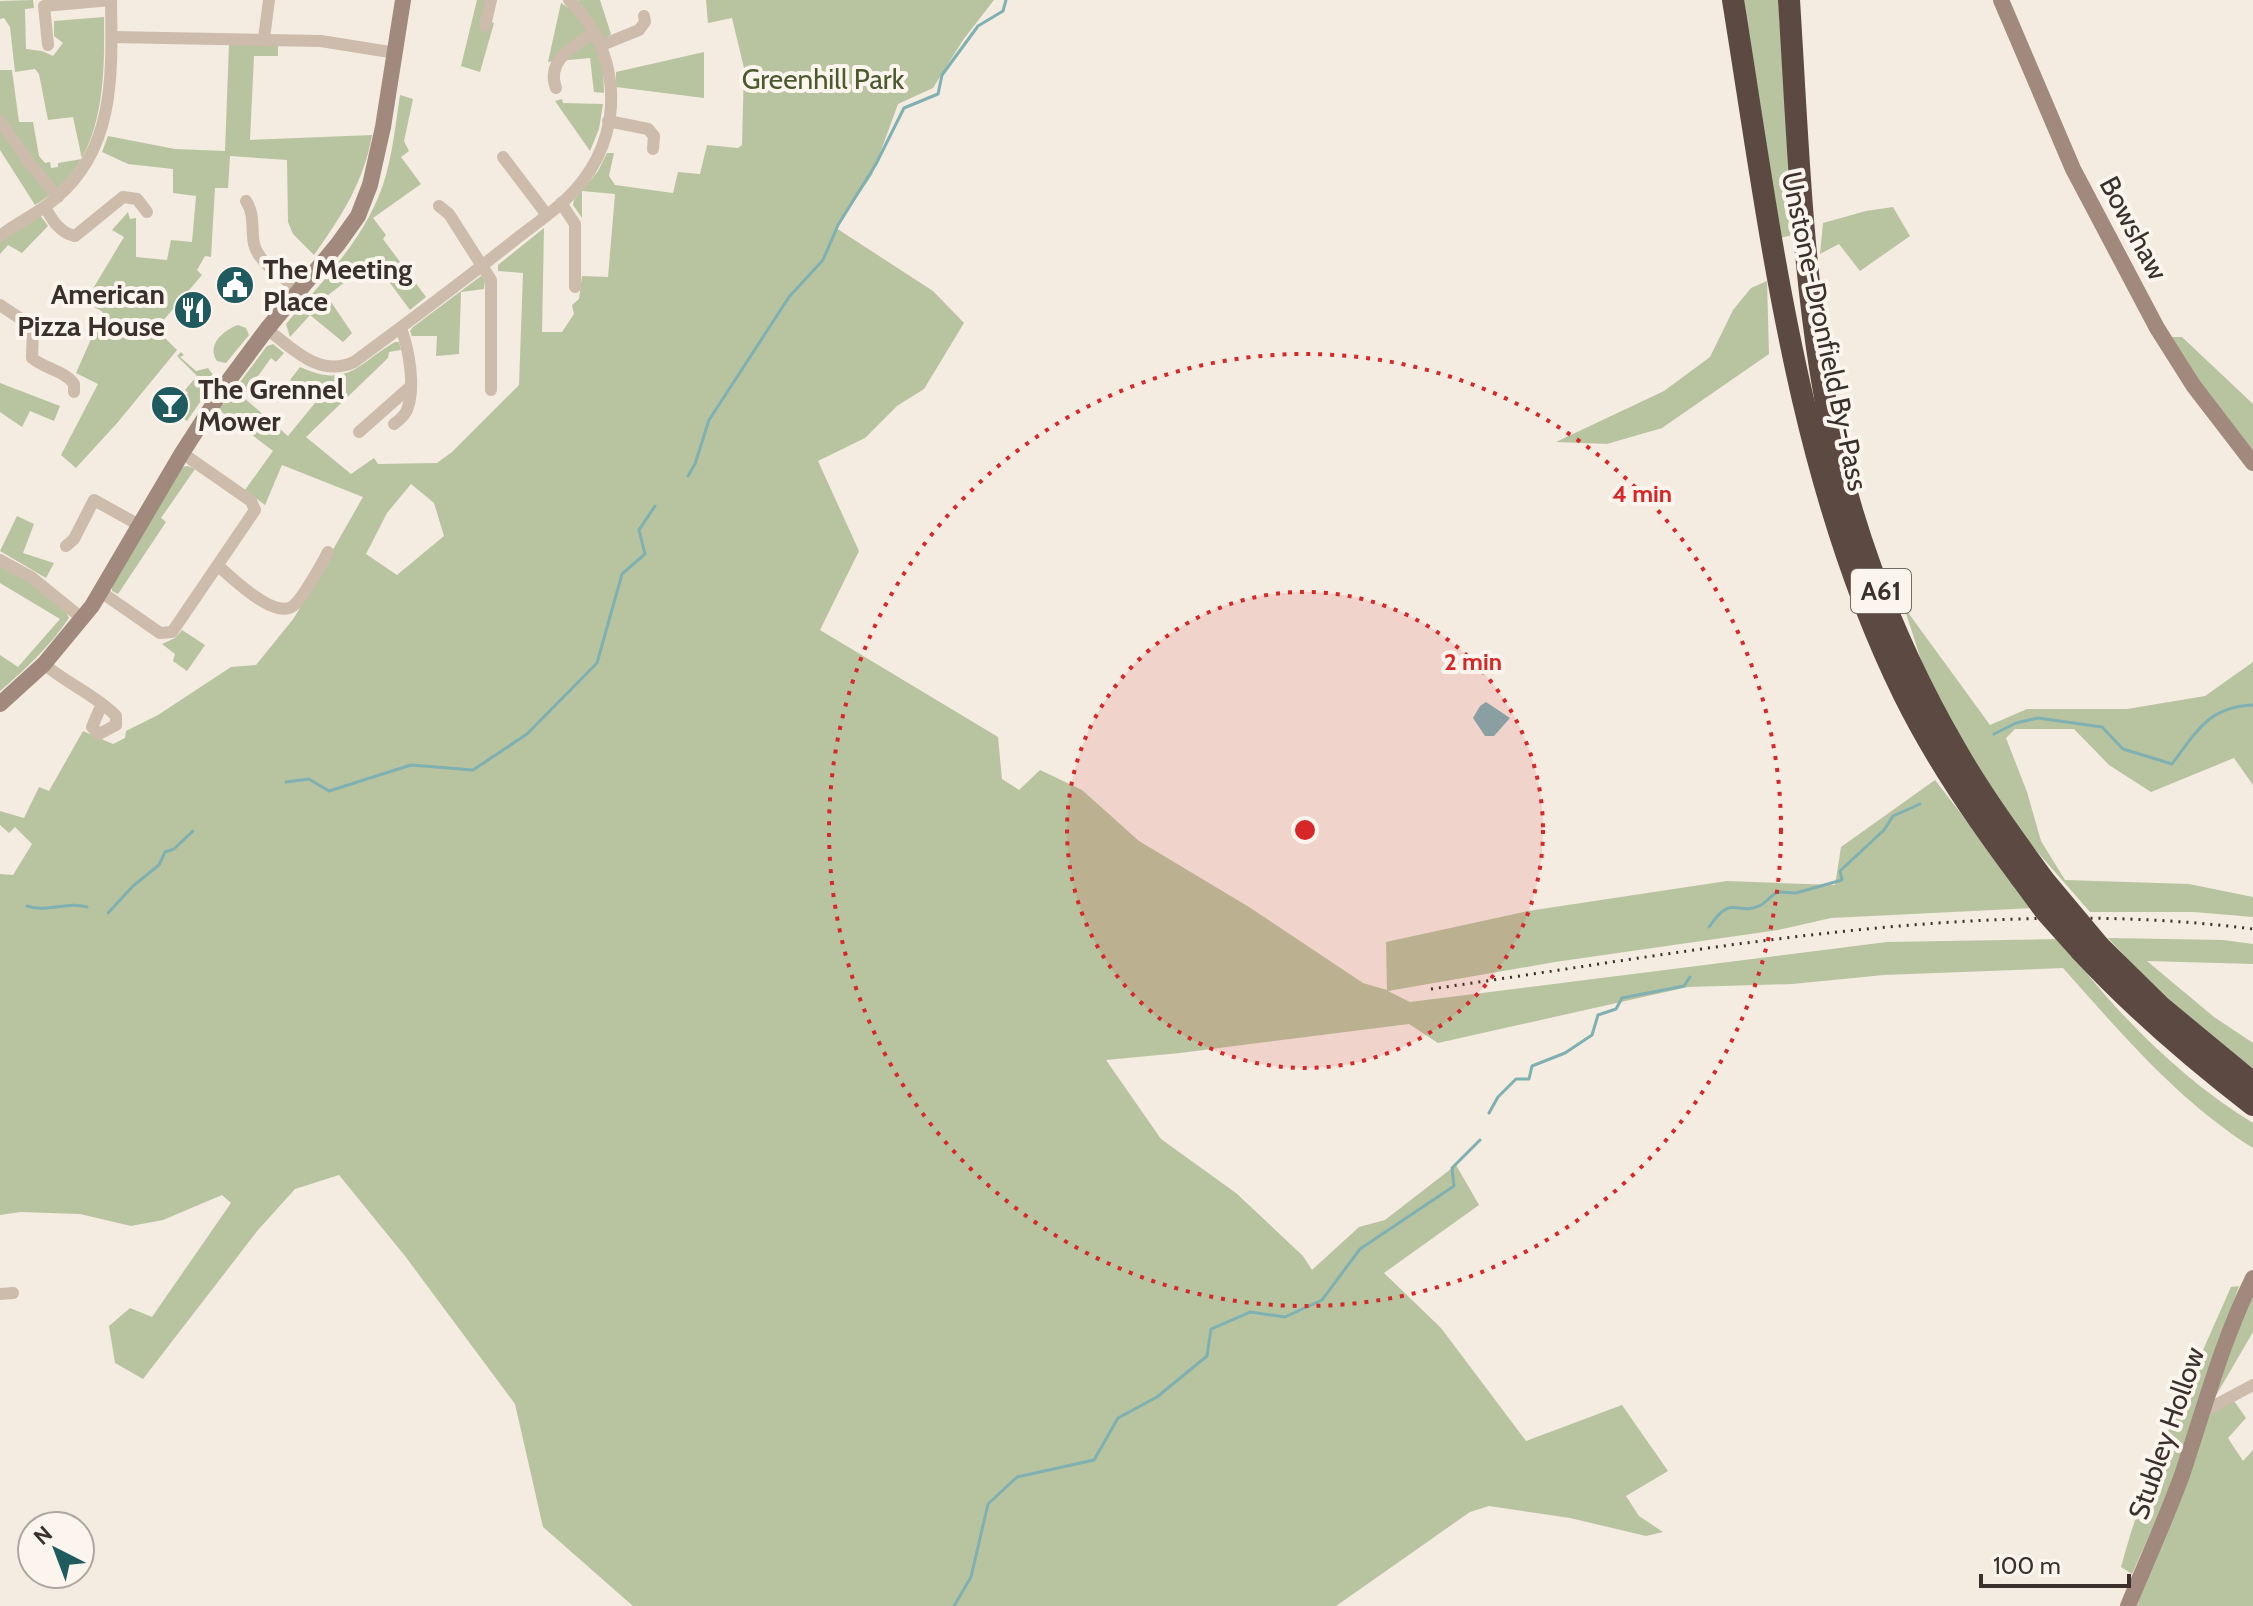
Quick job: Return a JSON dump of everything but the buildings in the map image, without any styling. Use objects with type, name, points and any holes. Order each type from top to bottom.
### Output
[{"type":"highway","name":"Unstone-Dronfield By-Pass","points":[[1733,0],[1779,278],[1816,457],[1842,540],[1904,696],[1936,753],[1978,820],[2032,878]]},
{"type":"highway","name":"Unstone-Dronfield By-Pass","points":[[1789,0],[1804,227],[1821,376],[1845,485],[1889,613],[1927,697],[2032,878],[2046,912],[2253,1083]]},
{"type":"highway","name":"Unstone-Dronfield By-Pass","points":[[2090,949],[2130,1002],[2253,1105]]},
{"type":"main road","points":[[0,704],[44,664],[83,619],[229,380],[347,233],[363,204],[383,127],[403,0]]},
{"type":"main road","name":"Bowshaw","points":[[2001,0],[2073,169],[2157,328],[2193,385],[2253,463]]},
{"type":"main road","name":"Stubley Hollow","points":[[2128,1606],[2172,1503],[2237,1311],[2253,1278]]},
{"type":"street","points":[[0,236],[58,197],[84,169],[100,139],[110,90],[111,0],[44,6],[48,45]]},
{"type":"street","points":[[264,38],[269,0]]},
{"type":"street","points":[[485,26],[491,0]]},
{"type":"street","points":[[267,329],[308,361],[329,367],[342,367],[354,362],[547,215],[578,187],[595,162],[608,121],[612,82],[602,45],[582,13],[569,0]]},
{"type":"street","points":[[602,45],[639,30],[645,22],[644,16]]},
{"type":"street","points":[[556,88],[552,76],[554,68],[565,53],[595,32]]},
{"type":"street","points":[[112,37],[264,38],[351,44],[396,53]]},
{"type":"street","points":[[0,121],[58,197]]},
{"type":"street","points":[[608,121],[648,129],[654,136],[653,149]]},
{"type":"street","points":[[503,157],[547,215]]},
{"type":"street","points":[[45,207],[55,224],[70,236],[75,236],[123,197],[137,199],[147,212]]},
{"type":"street","points":[[246,201],[250,207],[256,250],[273,269],[299,289]]},
{"type":"street","points":[[561,203],[575,224],[575,287]]},
{"type":"street","points":[[439,206],[449,214],[489,274],[492,287],[491,390]]},
{"type":"street","points":[[0,305],[30,323],[34,332],[32,358],[70,378],[74,392]]},
{"type":"street","points":[[394,424],[407,410],[410,387],[407,350],[401,328]]},
{"type":"street","points":[[359,432],[410,387]]},
{"type":"street","points":[[101,592],[160,633],[172,632],[255,510],[255,505],[182,453]]},
{"type":"street","points":[[66,546],[74,539],[97,496],[139,525]]},
{"type":"street","points":[[218,566],[266,604],[282,610],[294,606],[328,552]]},
{"type":"street","points":[[0,560],[31,577],[83,619]]},
{"type":"street","points":[[44,664],[102,704]]},
{"type":"street","points":[[2203,1408],[2210,1408],[2253,1385]]},
{"type":"green space","points":[[33,0],[34,8],[25,9],[26,49],[53,56],[63,43],[54,36],[54,21],[104,17],[101,97],[96,123],[82,157],[73,117],[48,120],[39,74],[35,69],[15,72],[10,27],[4,18],[0,19],[0,1]]},
{"type":"green space","points":[[477,0],[488,0],[483,19],[494,23],[480,72],[461,66]]},
{"type":"green space","points":[[579,0],[600,0],[611,34],[597,46],[603,69],[604,93],[594,92],[590,58],[548,62],[561,3],[569,8]]},
{"type":"green space","name":"Greenhill Park","points":[[706,0],[994,0],[963,40],[933,88],[898,104],[872,175],[836,228],[933,291],[964,323],[924,389],[897,406],[865,438],[818,461],[859,551],[820,630],[998,737],[1002,779],[1019,790],[1040,770],[1082,790],[1139,841],[1249,907],[1363,983],[1387,990],[1386,942],[1528,911],[1727,881],[1835,885],[1841,847],[1935,780],[2034,908],[1831,918],[1778,930],[1555,962],[1388,991],[1410,1002],[1887,942],[2060,939],[2101,991],[2148,1040],[2199,1085],[2253,1123],[2253,1148],[2175,1088],[2063,968],[1688,987],[1438,1043],[1409,1024],[1106,1060],[1161,1139],[1236,1193],[1303,1256],[1312,1270],[1359,1227],[1385,1220],[1456,1165],[1479,1205],[1384,1273],[1441,1328],[1526,1441],[1622,1405],[1668,1471],[1626,1496],[1639,1516],[1663,1532],[1646,1536],[1570,1518],[1489,1506],[1470,1512],[1336,1606],[633,1606],[543,1527],[515,1404],[405,1256],[339,1175],[295,1189],[258,1230],[143,1379],[115,1363],[109,1326],[130,1308],[152,1317],[231,1203],[222,1195],[163,1220],[131,1226],[80,1214],[20,1212],[0,1215],[0,874],[13,875],[32,844],[15,827],[9,833],[0,825],[0,811],[24,818],[39,787],[49,791],[83,731],[113,744],[125,738],[126,731],[158,715],[231,667],[256,665],[294,618],[363,497],[282,465],[265,505],[245,490],[273,451],[219,410],[267,346],[273,344],[284,353],[276,362],[271,358],[243,397],[288,436],[315,403],[290,380],[300,367],[316,373],[341,375],[399,342],[401,350],[389,352],[388,358],[306,437],[351,474],[374,458],[378,464],[437,463],[519,385],[523,273],[498,271],[498,265],[544,228],[542,332],[562,332],[574,314],[572,305],[579,299],[582,276],[608,277],[615,194],[582,191],[582,218],[573,205],[574,200],[598,171],[607,153],[614,153],[609,176],[615,185],[673,193],[678,172],[700,174],[707,145],[738,148],[742,145],[744,68],[732,18],[708,23]],"holes":[[[411,484],[434,503],[444,536],[397,575],[366,554],[387,513]]]},
{"type":"green space","points":[[1740,0],[1778,0],[1797,234],[1780,238]]},
{"type":"green space","points":[[229,44],[278,44],[278,56],[254,56],[250,140],[372,135],[363,168],[342,213],[314,255],[293,234],[288,222],[287,160],[230,156],[228,188],[215,188],[211,257],[205,256],[197,270],[202,275],[156,329],[177,350],[76,468],[61,455],[98,384],[76,373],[103,312],[85,302],[124,237],[112,230],[128,212],[130,219],[136,218],[136,257],[167,260],[171,240],[192,242],[196,196],[173,193],[173,169],[128,164],[102,152],[108,136],[175,149],[225,151]]},
{"type":"green space","points":[[704,52],[704,98],[616,87],[616,72]]},
{"type":"green space","points":[[0,70],[12,70],[19,122],[33,122],[39,156],[45,163],[50,162],[51,168],[58,167],[58,163],[80,159],[58,189],[35,205],[0,150]]},
{"type":"green space","points":[[400,95],[413,99],[404,141],[409,151],[401,157],[421,184],[373,218],[386,235],[383,239],[426,297],[410,310],[373,260],[327,296],[352,333],[343,342],[310,315],[290,337],[286,324],[344,255],[379,196],[391,156]]},
{"type":"green space","points":[[562,99],[563,103],[603,104],[599,129],[590,151],[555,101]]},
{"type":"green space","points":[[1893,207],[1910,236],[1860,271],[1839,244],[1820,254],[1823,223]]},
{"type":"green space","points":[[40,215],[48,226],[22,253],[8,245],[0,254],[0,242]]},
{"type":"green space","points":[[481,276],[485,280],[484,289],[461,292],[459,354],[436,356],[437,336],[412,336],[410,331]]},
{"type":"green space","points":[[1767,281],[1769,354],[1662,428],[1607,444],[1556,442],[1664,391],[1710,357],[1733,310],[1751,288]]},
{"type":"green space","points":[[238,325],[246,328],[249,335],[226,363],[217,361],[215,344]]},
{"type":"green space","points":[[2171,337],[2182,337],[2253,404],[2253,450],[2185,362]]},
{"type":"green space","points":[[181,352],[184,355],[180,357],[196,371],[208,368],[216,379],[187,421],[182,417],[189,404],[183,400],[188,393],[185,390],[197,376],[177,356]]},
{"type":"green space","points":[[0,383],[60,406],[54,421],[30,411],[22,427],[0,412]]},
{"type":"green space","points":[[180,467],[195,469],[161,518],[166,522],[118,594],[112,591],[112,585]]},
{"type":"green space","points":[[17,516],[34,524],[23,553],[54,563],[46,578],[0,551]]},
{"type":"green space","points":[[0,565],[48,595],[69,618],[37,657],[0,691],[0,655],[18,667],[60,619],[0,583]]},
{"type":"green space","points":[[1904,607],[1990,725],[2027,709],[2127,709],[2205,696],[2253,662],[2253,785],[2234,758],[2151,792],[2109,765],[2074,729],[2015,729],[2006,738],[2027,792],[2041,841],[2065,880],[2189,884],[2253,897],[2253,917],[2194,912],[2090,912],[2034,848],[1997,798],[1961,740],[1923,666]]},
{"type":"green space","points":[[182,630],[205,645],[187,671],[173,661],[175,654],[162,644],[175,638]]},
{"type":"green space","points":[[2108,938],[2223,940],[2253,944],[2253,964],[2147,961],[2214,1017],[2253,1043],[2253,1073],[2174,1009]]},
{"type":"green space","points":[[2239,1286],[2167,1495],[2132,1574],[2121,1567],[2144,1495],[2231,1287]]},
{"type":"green space","points":[[2252,1291],[2253,1332],[2214,1399]]},
{"type":"green space","points":[[2232,1398],[2246,1418],[2228,1438],[2243,1461],[2253,1450],[2253,1606],[2137,1606],[2203,1422]]},
{"type":"water","points":[[1486,702],[1510,718],[1494,736],[1485,736],[1473,718]]},
{"type":"waterway","points":[[688,476],[709,420],[789,297],[823,260],[838,225],[876,164],[904,108],[938,94],[942,75],[978,26],[1003,11],[1006,0]]},
{"type":"waterway","points":[[286,782],[309,779],[329,791],[411,765],[473,770],[527,734],[597,663],[622,574],[645,554],[639,530],[655,506]]},
{"type":"waterway","points":[[1994,734],[2016,723],[2038,718],[2102,727],[2123,749],[2172,764],[2197,731],[2214,716],[2225,710],[2253,705]]},
{"type":"waterway","points":[[1709,927],[1724,910],[1753,908],[1777,892],[1796,893],[1842,880],[1840,871],[1884,830],[1893,816],[1920,804]]},
{"type":"waterway","points":[[108,913],[133,886],[159,865],[165,852],[174,849],[193,831]]},
{"type":"waterway","points":[[27,906],[87,907]]},
{"type":"waterway","points":[[1489,1113],[1498,1097],[1516,1079],[1529,1079],[1532,1066],[1565,1053],[1592,1035],[1598,1015],[1616,1009],[1622,998],[1684,986],[1690,977]]},
{"type":"waterway","points":[[954,1606],[971,1577],[988,1504],[1017,1477],[1094,1460],[1118,1418],[1157,1397],[1207,1356],[1211,1329],[1250,1312],[1285,1317],[1322,1300],[1360,1249],[1454,1186],[1452,1168],[1480,1140]]},
{"type":"railway","points":[[1431,989],[1737,944],[1944,923],[2048,918],[2151,920],[2253,929]]},
{"type":"place","name":"The Meeting Place","points":[[235,285]]},
{"type":"place","name":"American Pizza House","points":[[193,310]]},
{"type":"place","name":"The Grennel Mower","points":[[170,405]]}]
